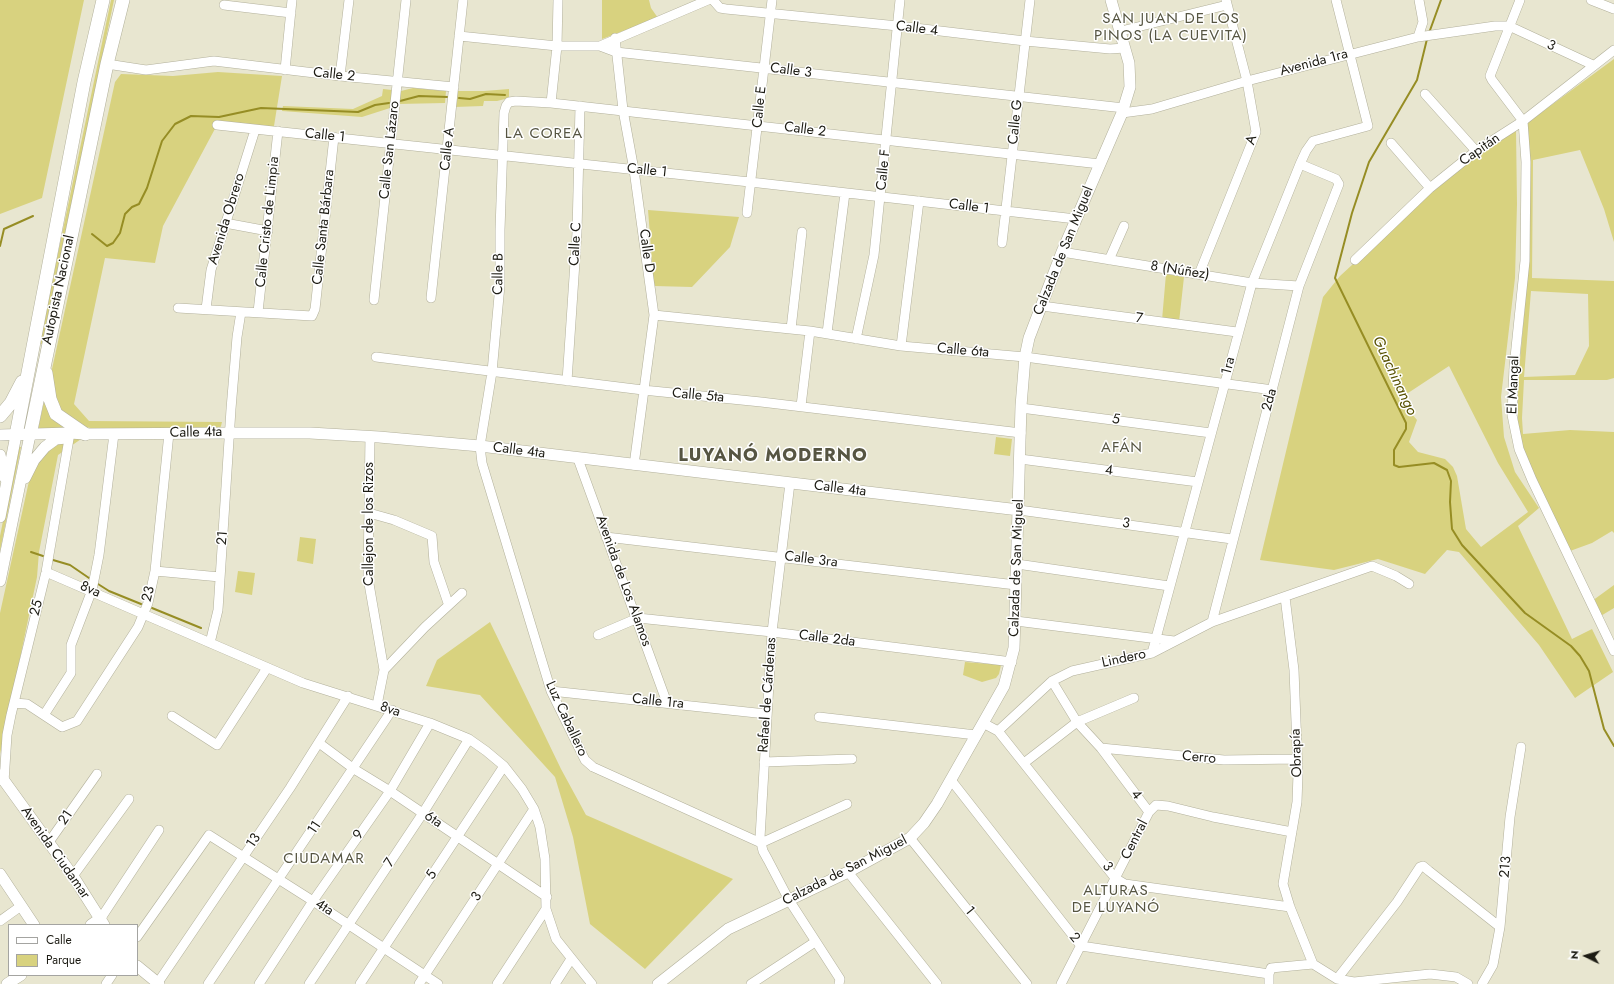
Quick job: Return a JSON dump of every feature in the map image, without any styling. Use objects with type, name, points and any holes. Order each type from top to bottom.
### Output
[{"type":"highway","name":"Autopista Nacional","points":[[16,435],[84,82],[103,0]]},
{"type":"highway","name":"Autopista Nacional","points":[[30,435],[107,64],[123,0]]},
{"type":"highway","points":[[0,416],[18,392],[30,360]]},
{"type":"highway","points":[[45,360],[48,390],[56,414],[85,434]]},
{"type":"main road","name":"Calzada de San Miguel","points":[[665,982],[728,929],[848,872],[910,838],[924,823],[951,780],[1004,686],[1012,662],[1016,621],[1021,408],[1025,357],[1029,338],[1062,252],[1123,111],[1131,80],[1121,31],[1111,0]]},
{"type":"main road","name":"Calle 4ta","points":[[69,435],[230,433],[370,436],[480,446],[578,459],[1019,510]]},
{"type":"main road","points":[[0,435],[69,435]]},
{"type":"main road","name":"Autopista Nacional","points":[[0,517],[16,435]]},
{"type":"main road","name":"Autopista Nacional","points":[[0,581],[30,435]]},
{"type":"main road","points":[[16,501],[29,468],[41,452],[56,439],[69,435]]},
{"type":"main road","points":[[0,455],[5,473],[5,492]]},
{"type":"main road","name":"Avenida Ciudamar","points":[[2,778],[73,876],[99,923]]},
{"type":"main road","points":[[0,874],[33,924]]},
{"type":"main road","points":[[138,967],[158,984]]},
{"type":"main road","points":[[8,984],[20,976]]},
{"type":"street","points":[[285,70],[292,0]]},
{"type":"street","points":[[340,76],[349,0]]},
{"type":"street","name":"Calle San Lázaro","points":[[374,300],[406,0]]},
{"type":"street","name":"Calle A","points":[[431,298],[463,0]]},
{"type":"street","points":[[551,103],[557,46],[558,0]]},
{"type":"street","points":[[600,46],[615,38],[708,0]]},
{"type":"street","name":"Calle 4","points":[[713,0],[720,8],[898,26],[1025,42],[1110,49],[1125,48]]},
{"type":"street","name":"Calle E","points":[[747,214],[772,0]]},
{"type":"street","name":"Calle F","points":[[856,339],[874,255],[887,140],[900,0]]},
{"type":"street","name":"Calle G","points":[[1002,244],[1007,211],[1030,0]]},
{"type":"street","points":[[1336,0],[1350,54]]},
{"type":"street","points":[[1419,0],[1423,22],[1420,37]]},
{"type":"street","points":[[1520,0],[1490,76],[1523,121]]},
{"type":"street","points":[[1591,0],[1614,10]]},
{"type":"street","points":[[1121,31],[1226,2]]},
{"type":"street","name":"A","points":[[1199,274],[1255,138],[1256,125],[1247,81],[1226,2]]},
{"type":"street","points":[[224,5],[291,13]]},
{"type":"street","name":"Avenida 1ra","points":[[1123,111],[1131,113],[1152,109],[1247,81],[1420,37],[1495,26],[1509,26]]},
{"type":"street","name":"3","points":[[1509,26],[1593,65]]},
{"type":"street","name":"Calle 3","points":[[459,36],[557,46],[600,46],[616,52],[1019,96],[1123,111]]},
{"type":"street","name":"Calle D","points":[[615,38],[623,110],[634,170],[654,315],[634,465]]},
{"type":"street","name":"Capitán","points":[[1355,260],[1430,188],[1476,151],[1523,121],[1614,50]]},
{"type":"street","name":"1ra","points":[[1152,653],[1237,332],[1252,283],[1300,164],[1313,141],[1368,126],[1350,54]]},
{"type":"street","name":"Calle 2","points":[[107,64],[146,70],[214,61],[340,76],[454,87]]},
{"type":"street","points":[[1425,94],[1476,151]]},
{"type":"street","name":"Calle 2","points":[[509,102],[551,103],[758,124],[1100,164]]},
{"type":"street","name":"Calle B","points":[[480,446],[492,372],[500,285],[500,232],[504,113],[509,102]]},
{"type":"street","name":"Calle C","points":[[567,381],[577,232],[580,106]]},
{"type":"street","name":"El Mangal","points":[[1523,121],[1526,162],[1525,260],[1514,367],[1512,415],[1519,448],[1532,480],[1614,651]]},
{"type":"street","name":"Calle 1","points":[[217,125],[751,182],[1076,219]]},
{"type":"street","name":"Avenida Obrero","points":[[206,310],[211,270],[255,130]]},
{"type":"street","name":"Calle Cristo de Limpia","points":[[258,312],[278,131]]},
{"type":"street","name":"Calle Santa Bárbara","points":[[258,312],[312,316],[315,310],[334,138]]},
{"type":"street","points":[[1391,143],[1430,188]]},
{"type":"street","name":"2da","points":[[1212,622],[1232,538],[1273,390],[1299,286],[1339,184],[1338,181],[1300,164]]},
{"type":"street","points":[[827,334],[845,193]]},
{"type":"street","points":[[901,346],[919,201]]},
{"type":"street","points":[[225,223],[268,231]]},
{"type":"street","points":[[1110,260],[1124,226]]},
{"type":"street","points":[[791,329],[802,232]]},
{"type":"street","name":"8 (Núñez)","points":[[1062,252],[1252,283],[1299,286]]},
{"type":"street","name":"7","points":[[1042,306],[1237,332]]},
{"type":"street","points":[[178,308],[258,312]]},
{"type":"street","name":"21","points":[[210,643],[218,610],[236,345],[241,312]]},
{"type":"street","name":"Calle 6ta","points":[[654,315],[810,331],[901,346],[1025,357],[1273,390]]},
{"type":"street","points":[[801,406],[810,331]]},
{"type":"street","name":"Calle 5ta","points":[[376,357],[643,390],[801,406],[1021,433]]},
{"type":"street","name":"5","points":[[1021,408],[1211,433]]},
{"type":"street","points":[[14,703],[27,704],[44,715],[71,673],[71,645],[92,590],[99,555],[114,434]]},
{"type":"street","name":"23","points":[[44,715],[62,727],[77,721],[138,626],[144,614],[155,571],[169,434]]},
{"type":"street","name":"25","points":[[2,778],[7,735],[46,572],[69,435]]},
{"type":"street","name":"Callejon de los Rizos","points":[[370,436],[368,578],[384,670],[377,705]]},
{"type":"street","name":"Luz Caballero","points":[[480,446],[482,462],[551,691],[585,760],[593,767],[761,843]]},
{"type":"street","name":"Avenida de Los Alamos","points":[[578,459],[606,537],[638,618],[667,703]]},
{"type":"street","name":"4","points":[[1020,459],[1198,482]]},
{"type":"street","name":"Rafael de Cárdenas","points":[[790,483],[772,632],[766,714],[761,843],[765,856],[789,900],[840,979],[839,984]]},
{"type":"street","name":"3","points":[[1019,510],[1232,538]]},
{"type":"street","points":[[369,513],[432,536],[434,562],[448,603]]},
{"type":"street","name":"Calle 3ra","points":[[606,537],[1016,585]]},
{"type":"street","points":[[1017,564],[1169,586]]},
{"type":"street","name":"Lindero","points":[[998,731],[1052,681],[1072,671],[1152,653],[1212,622],[1372,566],[1396,576],[1409,584]]},
{"type":"street","points":[[155,571],[220,577]]},
{"type":"street","name":"8va","points":[[46,572],[92,590],[303,683],[377,705],[430,723],[469,740],[504,766],[522,789],[534,809],[540,827],[545,859],[547,897],[546,909],[556,939],[571,960],[592,984]]},
{"type":"street","points":[[384,670],[448,603],[462,593]]},
{"type":"street","name":"Obrapía","points":[[1285,597],[1294,670],[1297,802],[1283,884],[1290,908],[1313,964]]},
{"type":"street","name":"Calle 2da","points":[[598,635],[638,618],[772,632],[1012,662]]},
{"type":"street","points":[[1016,621],[1174,641]]},
{"type":"street","points":[[172,716],[217,745],[267,668]]},
{"type":"street","name":"4","points":[[1052,681],[1077,722],[1153,809],[1168,806],[1212,818],[1292,832]]},
{"type":"street","name":"Calle 1ra","points":[[551,691],[766,714]]},
{"type":"street","name":"13","points":[[158,984],[319,743],[348,696]]},
{"type":"street","points":[[1024,763],[1077,722],[1134,698]]},
{"type":"street","name":"11","points":[[208,984],[280,880],[392,710]]},
{"type":"street","points":[[819,717],[976,735]]},
{"type":"street","name":"9","points":[[259,984],[313,901],[390,791],[430,723]]},
{"type":"street","name":"3","points":[[983,723],[998,731],[1115,878],[1125,884],[1290,908]]},
{"type":"street","name":"7","points":[[308,984],[423,813],[469,740]]},
{"type":"street","name":"6ta","points":[[319,743],[354,769],[458,836],[547,897]]},
{"type":"street","name":"213","points":[[1482,984],[1493,965],[1500,927],[1510,816],[1521,747]]},
{"type":"street","name":"Cerro","points":[[1101,748],[1224,760],[1297,759]]},
{"type":"street","points":[[764,762],[852,759]]},
{"type":"street","name":"5","points":[[360,984],[504,766]]},
{"type":"street","name":"21","points":[[48,842],[96,774]]},
{"type":"street","name":"2","points":[[951,780],[1081,946],[1270,971],[1313,964]]},
{"type":"street","points":[[73,876],[129,799]]},
{"type":"street","points":[[761,843],[847,804]]},
{"type":"street","name":"3","points":[[419,984],[534,809]]},
{"type":"street","name":"Central","points":[[1061,984],[1115,878],[1153,809]]},
{"type":"street","points":[[99,923],[159,830]]},
{"type":"street","name":"4ta","points":[[138,936],[209,835],[244,856],[438,984]]},
{"type":"street","name":"1","points":[[910,838],[1027,984]]},
{"type":"street","points":[[1337,979],[1397,902],[1420,867],[1423,866],[1500,927]]},
{"type":"street","points":[[848,872],[927,980],[937,984]]},
{"type":"street","points":[[0,921],[21,906]]},
{"type":"street","points":[[497,984],[546,909]]},
{"type":"street","points":[[751,984],[815,942]]},
{"type":"street","points":[[555,984],[571,960]]},
{"type":"street","points":[[1313,964],[1337,979],[1354,982],[1430,974],[1456,977],[1468,984]]},
{"type":"street","points":[[1269,984],[1270,971]]},
{"type":"green space","points":[[0,0],[84,0],[42,198],[0,214]]},
{"type":"green space","points":[[111,0],[114,0],[42,344],[39,344]]},
{"type":"green space","points":[[602,0],[649,0],[651,8],[658,18],[602,39]]},
{"type":"green space","points":[[1614,59],[1614,242],[1604,209],[1580,150],[1533,160],[1532,278],[1614,281],[1614,378],[1607,380],[1524,380],[1522,418],[1523,434],[1570,430],[1614,432],[1614,533],[1612,531],[1592,543],[1570,551],[1531,478],[1518,433],[1518,383],[1529,258],[1527,123]],"holes":[[[1531,291],[1588,294],[1589,346],[1575,375],[1524,377]]]},
{"type":"green space","points":[[218,72],[282,76],[274,126],[255,130],[217,125],[163,226],[155,263],[105,258],[74,404],[89,421],[222,422],[221,426],[220,428],[102,430],[85,427],[69,420],[53,401],[52,369],[115,82],[121,74],[173,76]]},
{"type":"green space","points":[[413,88],[446,91],[445,103],[397,104],[401,91]]},
{"type":"green space","points":[[383,89],[392,90],[390,108],[362,117],[282,111],[283,106],[353,109],[382,96]]},
{"type":"green space","points":[[509,89],[509,98],[497,101],[484,101],[483,106],[454,107],[456,91]]},
{"type":"green space","points":[[1516,130],[1517,204],[1515,278],[1501,397],[1504,437],[1515,472],[1539,508],[1518,526],[1572,639],[1592,629],[1613,672],[1575,698],[1539,645],[1459,552],[1447,550],[1425,574],[1378,559],[1334,570],[1260,560],[1323,297],[1340,276],[1425,198],[1489,146]],"holes":[[[1449,366],[1498,463],[1528,512],[1481,547],[1466,529],[1457,476],[1453,467],[1445,459],[1418,452],[1409,442],[1417,420],[1404,405],[1402,397]]]},
{"type":"green space","points":[[648,210],[739,217],[730,247],[692,287],[654,286]]},
{"type":"green space","points":[[1166,274],[1184,277],[1179,322],[1162,320]]},
{"type":"green space","points":[[46,393],[70,428],[38,429]]},
{"type":"green space","points":[[84,437],[58,455],[39,552],[37,577],[0,754],[0,613],[29,481],[37,461],[58,442]]},
{"type":"green space","points":[[996,437],[1012,439],[1010,456],[994,454]]},
{"type":"green space","points":[[18,447],[21,447],[0,551],[0,536]]},
{"type":"green space","points":[[300,537],[316,539],[313,564],[297,561]]},
{"type":"green space","points":[[238,571],[255,573],[252,595],[235,592]]},
{"type":"green space","points":[[1614,585],[1614,608],[1599,617],[1592,601]]},
{"type":"green space","points":[[490,622],[561,769],[586,815],[733,879],[645,969],[590,924],[573,837],[555,777],[480,695],[426,686],[437,660]]},
{"type":"green space","points":[[965,662],[1001,665],[999,674],[996,678],[982,682],[963,675]]},
{"type":"waterway","name":"Guachinango","points":[[1429,33],[1441,0]]},
{"type":"waterway","name":"Guachinango","points":[[1427,39],[1417,80],[1369,162],[1352,213],[1335,278],[1406,423],[1406,429],[1394,450],[1394,465],[1399,467],[1434,463],[1447,470],[1451,481],[1450,502],[1452,529],[1462,545],[1525,613],[1571,646],[1580,656],[1589,671],[1604,729],[1614,746]]},
{"type":"waterway","points":[[459,98],[470,99],[486,94],[505,95]]},
{"type":"waterway","points":[[400,101],[419,96],[448,97]]},
{"type":"waterway","points":[[92,234],[107,246],[113,243],[120,233],[125,214],[132,207],[139,204],[147,188],[162,141],[175,124],[191,116],[219,117],[261,108],[358,112],[375,105],[389,103]]},
{"type":"waterway","points":[[0,246],[4,229],[33,216]]},
{"type":"waterway","points":[[31,552],[43,556]]},
{"type":"waterway","points":[[53,560],[70,565],[89,578]]},
{"type":"waterway","points":[[98,584],[109,591],[141,604]]},
{"type":"waterway","points":[[152,608],[201,628]]},
{"type":"district","name":"SAN JUAN DE LOS PINOS (LA CUEVITA)","points":[[1171,28]]},
{"type":"district","name":"LA COREA","points":[[544,134]]},
{"type":"district","name":"AFÁN","points":[[1122,448]]},
{"type":"district","name":"LUYANÓ MODERNO","points":[[773,457]]},
{"type":"district","name":"CIUDAMAR","points":[[324,859]]},
{"type":"district","name":"ALTURAS DE LUYANÓ","points":[[1116,900]]}]
